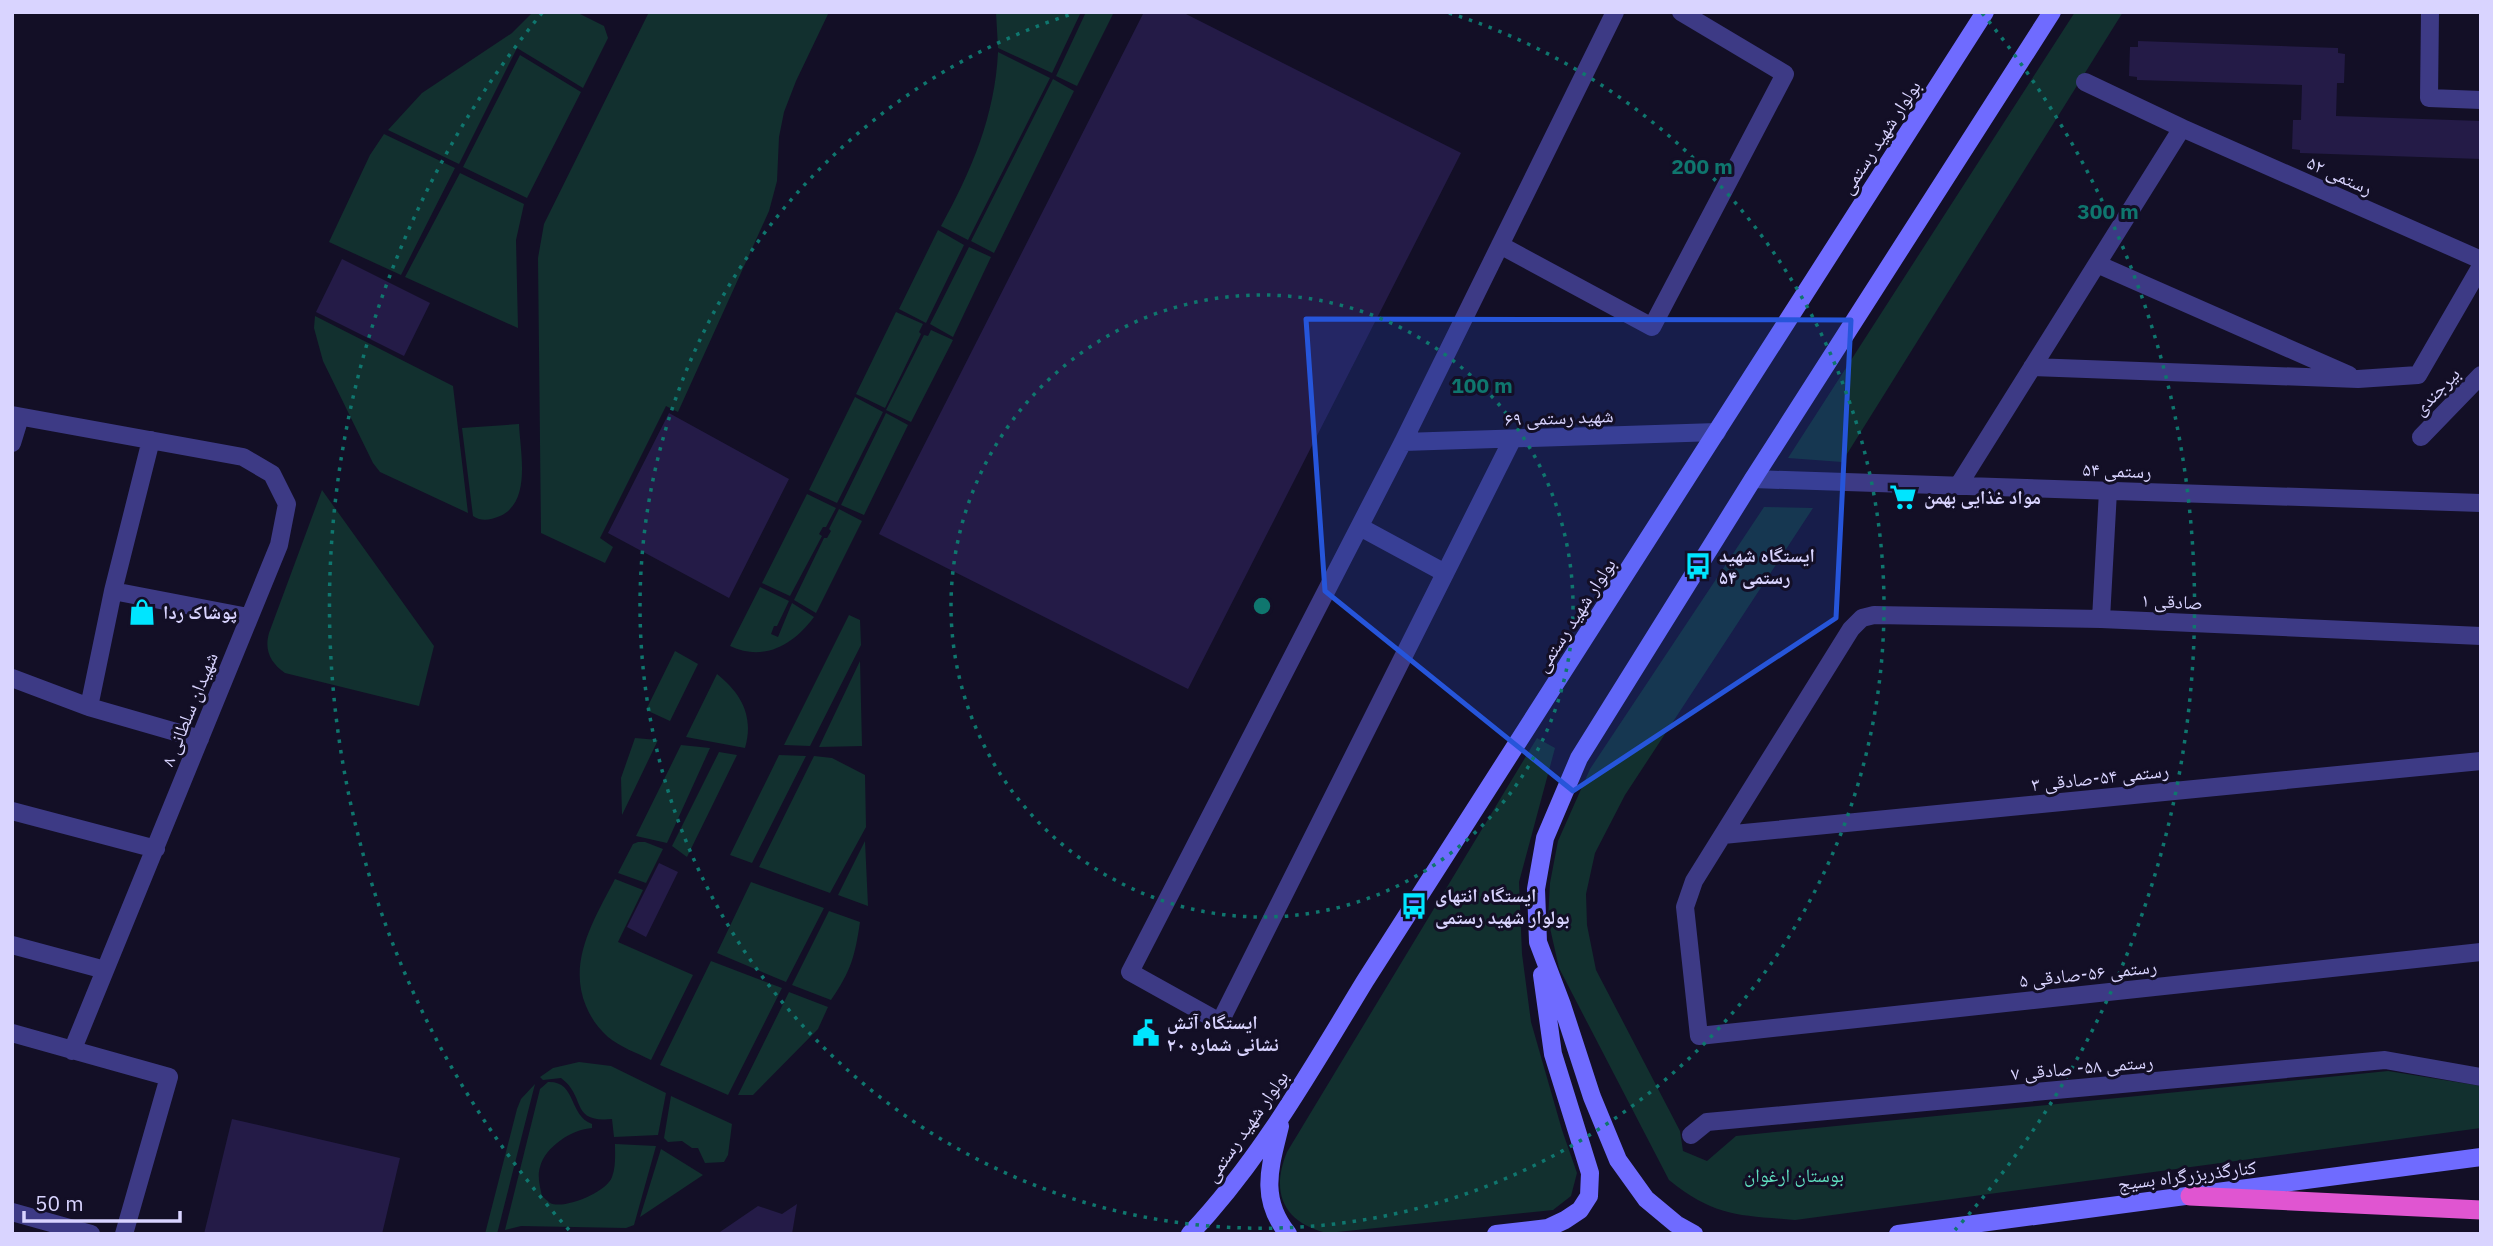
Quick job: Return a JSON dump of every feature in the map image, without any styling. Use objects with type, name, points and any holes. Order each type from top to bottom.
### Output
[{"type":"highway","points":[[2190,1196],[2481,1210]]},
{"type":"main road","name":"بولوار شهید رستمی","points":[[1190,1234],[1250,1161],[1282,1116],[1985,12]]},
{"type":"main road","points":[[1496,1234],[1549,1228],[1580,1210],[1588,1196],[1590,1174],[1553,1055],[1538,942],[1535,889],[1545,838],[1579,758],[1753,479],[2052,12]]},
{"type":"main road","points":[[1538,942],[1592,1097],[1618,1160],[1646,1199],[1676,1224],[1694,1234]]},
{"type":"main road","points":[[1282,1116],[1268,1175],[1278,1221],[1288,1234]]},
{"type":"main road","name":"کنارگذربزرگراه بسیج","points":[[1898,1234],[2481,1157]]},
{"type":"street","points":[[1512,440],[1220,1022],[1130,972],[1403,442],[1615,12]]},
{"type":"street","points":[[1500,245],[1652,327],[1785,74],[1681,12]]},
{"type":"street","points":[[2430,12],[2429,98],[2481,100]]},
{"type":"street","name":"رستمی ۵۲","points":[[2085,82],[2182,128],[2481,260]]},
{"type":"street","points":[[1958,486],[2182,128]]},
{"type":"street","points":[[2097,264],[2358,379]]},
{"type":"street","points":[[2032,367],[2358,379],[2418,375],[2481,267]]},
{"type":"street","name":"بیرجندی","points":[[2421,437],[2481,375]]},
{"type":"street","points":[[12,443],[16,416]]},
{"type":"street","name":"شهیدان سلطانی ۸","points":[[16,416],[243,457],[272,474],[288,504],[279,545],[72,1051]]},
{"type":"street","name":"شهید رستمی ۶۹","points":[[1403,442],[1717,432]]},
{"type":"street","points":[[89,707],[113,591],[151,440]]},
{"type":"street","name":"رستمی ۵۴","points":[[1753,479],[2481,503]]},
{"type":"street","points":[[2101,619],[2108,491]]},
{"type":"street","points":[[1360,527],[1445,573]]},
{"type":"street","points":[[113,591],[248,617]]},
{"type":"street","name":"صادقی ۱","points":[[1723,835],[1851,629],[1862,618],[1874,615],[2101,619],[2481,636]]},
{"type":"street","points":[[12,677],[89,707],[201,739]]},
{"type":"street","name":"رستمی ۵۴-صادقی ۳","points":[[1723,835],[2481,761]]},
{"type":"street","points":[[12,811],[156,849]]},
{"type":"street","name":"رستمی ۵۶-صادقی ۵","points":[[1723,835],[1694,881],[1685,907],[1699,1036],[2481,952]]},
{"type":"street","points":[[12,945],[106,970]]},
{"type":"street","points":[[12,1033],[169,1077],[124,1234]]},
{"type":"street","name":"رستمی ۵۸- صادقی ۷","points":[[1691,1135],[1707,1122],[2385,1060],[2481,1077]]},
{"type":"street","points":[[12,1212],[91,1234]]},
{"type":"highlighted area","points":[[1306,319],[1851,320],[1836,618],[1573,791],[1325,591]]},
{"type":"green space","points":[[533,12],[576,12],[604,26],[608,38],[583,88],[517,48],[459,164],[388,130],[422,93],[512,33]]},
{"type":"green space","points":[[649,12],[829,12],[784,112],[779,137],[777,181],[769,211],[678,412],[666,406],[600,538],[613,547],[605,563],[541,533],[538,258],[544,224]]},
{"type":"green space","points":[[996,12],[1081,12],[1052,73],[998,48]]},
{"type":"green space","points":[[1086,12],[1114,12],[1077,86],[1056,76]]},
{"type":"green space","points":[[2075,12],[2123,12],[1842,462],[1788,458]]},
{"type":"green space","points":[[998,52],[1050,78],[968,240],[941,226],[980,143],[992,99]]},
{"type":"green space","points":[[520,55],[581,92],[527,198],[463,167]]},
{"type":"green space","points":[[1053,79],[1074,91],[994,253],[971,241]]},
{"type":"green space","points":[[384,134],[455,168],[401,275],[329,242],[370,155]]},
{"type":"green space","points":[[460,173],[524,204],[516,240],[518,328],[405,277]]},
{"type":"green space","points":[[938,230],[964,245],[926,323],[899,309]]},
{"type":"green space","points":[[969,247],[991,257],[953,337],[930,324]]},
{"type":"green space","points":[[896,312],[923,324],[919,332],[921,334],[885,408],[856,394]]},
{"type":"green space","points":[[315,316],[453,386],[468,513],[380,472],[373,463],[323,361],[314,328]]},
{"type":"green space","points":[[931,330],[953,340],[911,422],[886,410],[924,335],[928,336]]},
{"type":"green space","points":[[855,397],[883,412],[837,503],[809,490]]},
{"type":"green space","points":[[886,413],[908,425],[864,515],[841,505]]},
{"type":"green space","points":[[519,424],[522,475],[517,500],[500,516],[486,520],[476,518],[473,516],[462,428]]},
{"type":"green space","points":[[322,490],[434,646],[419,706],[285,673],[270,656],[267,645],[269,633]]},
{"type":"green space","points":[[807,494],[836,508],[819,534],[822,536],[790,596],[762,583]]},
{"type":"green space","name":"بوستان ارغوان","points":[[1764,507],[1813,508],[1625,795],[1595,853],[1586,894],[1587,925],[1596,970],[1680,1131],[1683,1151],[1707,1161],[1736,1136],[2388,1071],[2481,1086],[2481,1128],[1795,1220],[1742,1215],[1714,1208],[1669,1180],[1559,968],[1548,919],[1550,883],[1558,841],[1590,769]]},
{"type":"green space","points":[[839,509],[862,521],[816,613],[794,600],[824,538],[827,538],[831,531],[829,529]]},
{"type":"green space","points":[[760,587],[789,601],[771,634],[778,637],[792,603],[814,617],[797,636],[777,648],[755,652],[730,646]]},
{"type":"green space","points":[[849,615],[860,620],[861,645],[810,746],[784,745]]},
{"type":"green space","points":[[675,651],[698,664],[670,721],[646,710]]},
{"type":"green space","points":[[860,661],[862,746],[819,747]]},
{"type":"green space","points":[[717,674],[733,690],[744,707],[748,726],[745,748],[686,737]]},
{"type":"green space","points":[[635,738],[658,740],[622,815],[621,778]]},
{"type":"green space","points":[[1537,738],[1555,748],[1519,882],[1522,954],[1531,1022],[1577,1173],[1571,1196],[1553,1210],[1327,1233],[1312,1228],[1300,1222],[1284,1204],[1280,1181],[1287,1152]]},
{"type":"green space","points":[[681,745],[710,748],[667,843],[636,836]]},
{"type":"green space","points":[[719,752],[737,755],[687,857],[672,846]]},
{"type":"green space","points":[[779,755],[806,756],[752,863],[730,855]]},
{"type":"green space","points":[[814,756],[832,758],[865,775],[866,827],[830,893],[759,867]]},
{"type":"green space","points":[[865,841],[868,906],[838,895]]},
{"type":"green space","points":[[638,842],[663,849],[646,883],[618,873],[633,844]]},
{"type":"green space","points":[[615,879],[643,890],[618,942],[693,975],[651,1060],[604,1034],[590,1015],[581,989],[580,973],[586,940]]},
{"type":"green space","points":[[751,882],[824,908],[786,982],[717,953]]},
{"type":"green space","points":[[829,911],[860,922],[851,963],[831,1000],[792,985]]},
{"type":"green space","points":[[711,961],[782,988],[728,1095],[660,1065]]},
{"type":"green space","points":[[789,992],[828,1007],[818,1029],[753,1095],[738,1095]]},
{"type":"green space","points":[[579,1062],[611,1066],[666,1093],[658,1135],[614,1137],[612,1119],[599,1119],[584,1113],[569,1085],[561,1078],[543,1080],[540,1077],[553,1068]]},
{"type":"green space","points":[[548,1082],[564,1087],[579,1114],[592,1124],[592,1128],[560,1140],[547,1153],[539,1170],[542,1196],[556,1205],[574,1202],[594,1194],[612,1177],[615,1144],[656,1146],[634,1225],[626,1228],[521,1226],[505,1230],[540,1089]]},
{"type":"green space","points":[[535,1084],[497,1234],[485,1234],[517,1109],[521,1099]]},
{"type":"green space","points":[[671,1096],[732,1124],[728,1155],[724,1162],[705,1163],[698,1148],[692,1148],[682,1141],[668,1142],[664,1138]]},
{"type":"green space","points":[[661,1149],[703,1175],[640,1217]]},
{"type":"building","points":[[1144,12],[1182,12],[1461,153],[1188,689],[879,534]]},
{"type":"building","points":[[2138,41],[2338,48],[2338,53],[2345,54],[2344,83],[2337,83],[2336,116],[2481,121],[2481,159],[2300,153],[2300,150],[2292,149],[2293,120],[2301,120],[2302,85],[2137,80],[2137,77],[2129,76],[2130,47],[2138,47]]},
{"type":"building","points":[[342,259],[430,303],[404,356],[316,312]]},
{"type":"building","points":[[669,413],[789,479],[729,598],[608,533]]},
{"type":"building","points":[[659,863],[678,872],[646,937],[627,927]]},
{"type":"building","points":[[232,1119],[400,1158],[382,1234],[204,1234]]},
{"type":"building","points":[[797,1204],[792,1234],[717,1234],[758,1206],[782,1214]]},
{"type":"place","name":"مواد غذایی بهمن","points":[[1903,497]]},
{"type":"place","name":"ایستگاه شهید رستمی ۵۴","points":[[1698,566]]},
{"type":"place","name":"پوشاک ردا","points":[[142,612]]},
{"type":"place","name":"ایستگاه انتهای بولوار شهید رستمی","points":[[1414,906]]},
{"type":"place","name":"ایستگاه آتش نشانی شماره ۲۰","points":[[1146,1033]]}]
